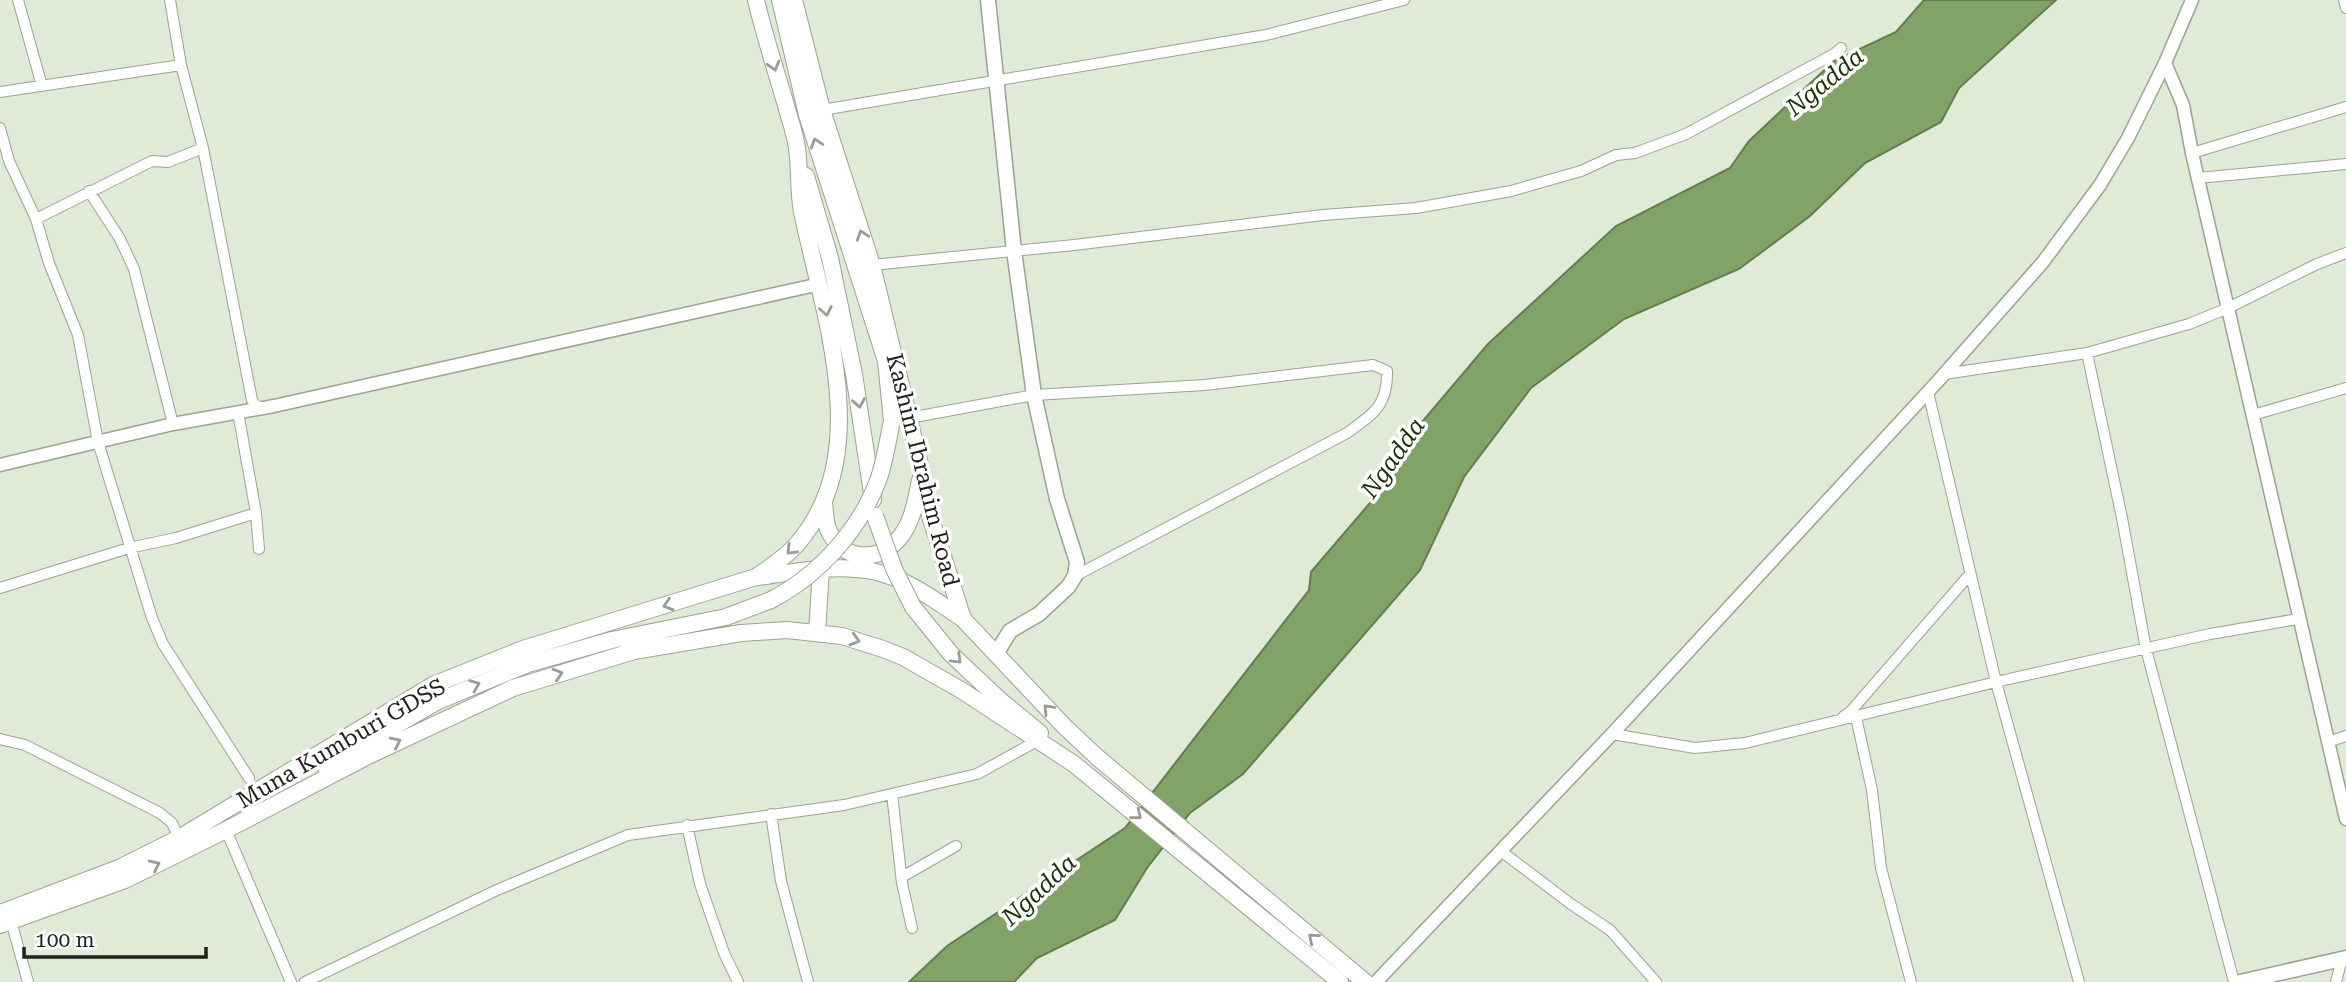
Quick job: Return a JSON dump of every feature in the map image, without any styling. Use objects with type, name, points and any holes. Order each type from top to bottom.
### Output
[{"type":"highway","points":[[756,0],[830,258],[860,408],[875,516],[894,569],[913,607],[951,654],[1079,768],[1340,982]]},
{"type":"highway","points":[[226,830],[285,790],[438,701],[528,664],[612,640],[726,617],[771,600],[794,588],[819,567],[839,546],[863,512],[879,477],[892,421],[886,361],[807,116],[780,0]]},
{"type":"highway","name":"Kashim Ibrahim Road","points":[[794,0],[822,110],[872,265],[930,516],[963,619],[1097,757],[1365,982]]},
{"type":"highway","points":[[756,578],[780,561],[813,523],[824,502],[833,472],[839,424],[833,354],[802,209],[797,147]]},
{"type":"highway","points":[[824,502],[826,526],[834,540],[848,553],[868,557],[880,554],[900,538],[908,524],[921,472]]},
{"type":"highway","points":[[821,569],[817,634],[842,636],[903,657],[961,690],[1079,768]]},
{"type":"highway","points":[[756,578],[821,569],[873,571],[919,589],[963,619]]},
{"type":"highway","name":"Muna Kumburi GDSS","points":[[4,920],[178,838],[433,685],[523,649],[756,578]]},
{"type":"highway","name":"Muna Kumburi GDSS","points":[[4,920],[125,880],[311,785],[513,688],[634,651],[741,632],[787,630],[817,634]]},
{"type":"main road","points":[[988,0],[1014,251],[1034,395],[1057,499],[1077,562],[1068,587],[1040,614],[1010,631],[996,654]]},
{"type":"main road","points":[[2240,982],[2344,958]]},
{"type":"street","points":[[18,0],[42,86]]},
{"type":"street","points":[[170,0],[181,65],[203,148],[252,400],[262,408]]},
{"type":"street","points":[[822,110],[1266,35],[1404,0]]},
{"type":"street","points":[[1376,982],[1612,734],[1928,392],[2043,262],[2100,185],[2128,138],[2192,0]]},
{"type":"street","points":[[2344,0],[2346,8]]},
{"type":"street","points":[[872,265],[1323,215],[1416,208],[1511,191],[1581,172],[1616,155],[1635,153],[1686,134],[1842,48]]},
{"type":"street","points":[[2165,63],[2183,106],[2298,619],[2346,819]]},
{"type":"street","points":[[0,92],[181,65]]},
{"type":"street","points":[[2192,153],[2346,107]]},
{"type":"street","points":[[0,128],[9,161],[36,219],[49,263],[78,335],[98,442],[129,548],[163,644],[249,778]]},
{"type":"street","points":[[36,219],[152,162],[168,162],[203,148]]},
{"type":"street","points":[[2198,178],[2346,164]]},
{"type":"street","points":[[89,191],[120,239],[134,269],[173,424]]},
{"type":"street","points":[[1944,374],[2087,353],[2189,324],[2346,253]]},
{"type":"street","points":[[0,465],[173,424],[262,408],[820,284]]},
{"type":"street","points":[[2087,353],[2122,517],[2146,649],[2234,982]]},
{"type":"street","points":[[909,418],[1034,395],[1205,385],[1373,365],[1387,371],[1388,389],[1378,410],[1348,433],[1074,576]]},
{"type":"street","points":[[2253,415],[2346,388]]},
{"type":"street","points":[[1928,392],[1996,682],[2079,982]]},
{"type":"street","points":[[238,412],[260,549]]},
{"type":"street","points":[[0,588],[129,548],[176,538],[256,513]]},
{"type":"street","points":[[1838,720],[1851,712],[1970,574]]},
{"type":"street","points":[[1612,734],[1698,748],[1745,743],[1996,682],[2298,619]]},
{"type":"street","points":[[1856,717],[1872,790],[1881,868],[1911,982]]},
{"type":"street","points":[[2328,742],[2346,736]]},
{"type":"street","points":[[0,739],[25,745],[160,813],[172,823],[178,838]]},
{"type":"street","points":[[305,982],[485,895],[628,835],[844,805],[892,794],[977,774],[1037,741]]},
{"type":"street","points":[[892,794],[902,877],[912,928]]},
{"type":"street","points":[[771,814],[781,881],[808,982]]},
{"type":"street","points":[[687,825],[700,884],[724,953],[738,982]]},
{"type":"street","points":[[226,830],[291,982]]},
{"type":"street","points":[[902,877],[956,846]]},
{"type":"street","points":[[1502,852],[1610,930],[1656,982]]},
{"type":"street","points":[[4,920],[28,982]]},
{"type":"street","points":[[2336,981],[2344,958]]},
{"type":"water","name":"Ngadda","points":[[1924,0],[2056,0],[1959,88],[1941,122],[1865,163],[1810,216],[1739,269],[1624,319],[1531,388],[1464,477],[1420,570],[1243,774],[1190,813],[1147,868],[1115,920],[1037,958],[1014,982],[909,982],[947,946],[1125,828],[1309,590],[1311,572],[1399,469],[1411,435],[1488,344],[1616,226],[1730,168],[1749,141],[1834,61],[1896,32]]}]
